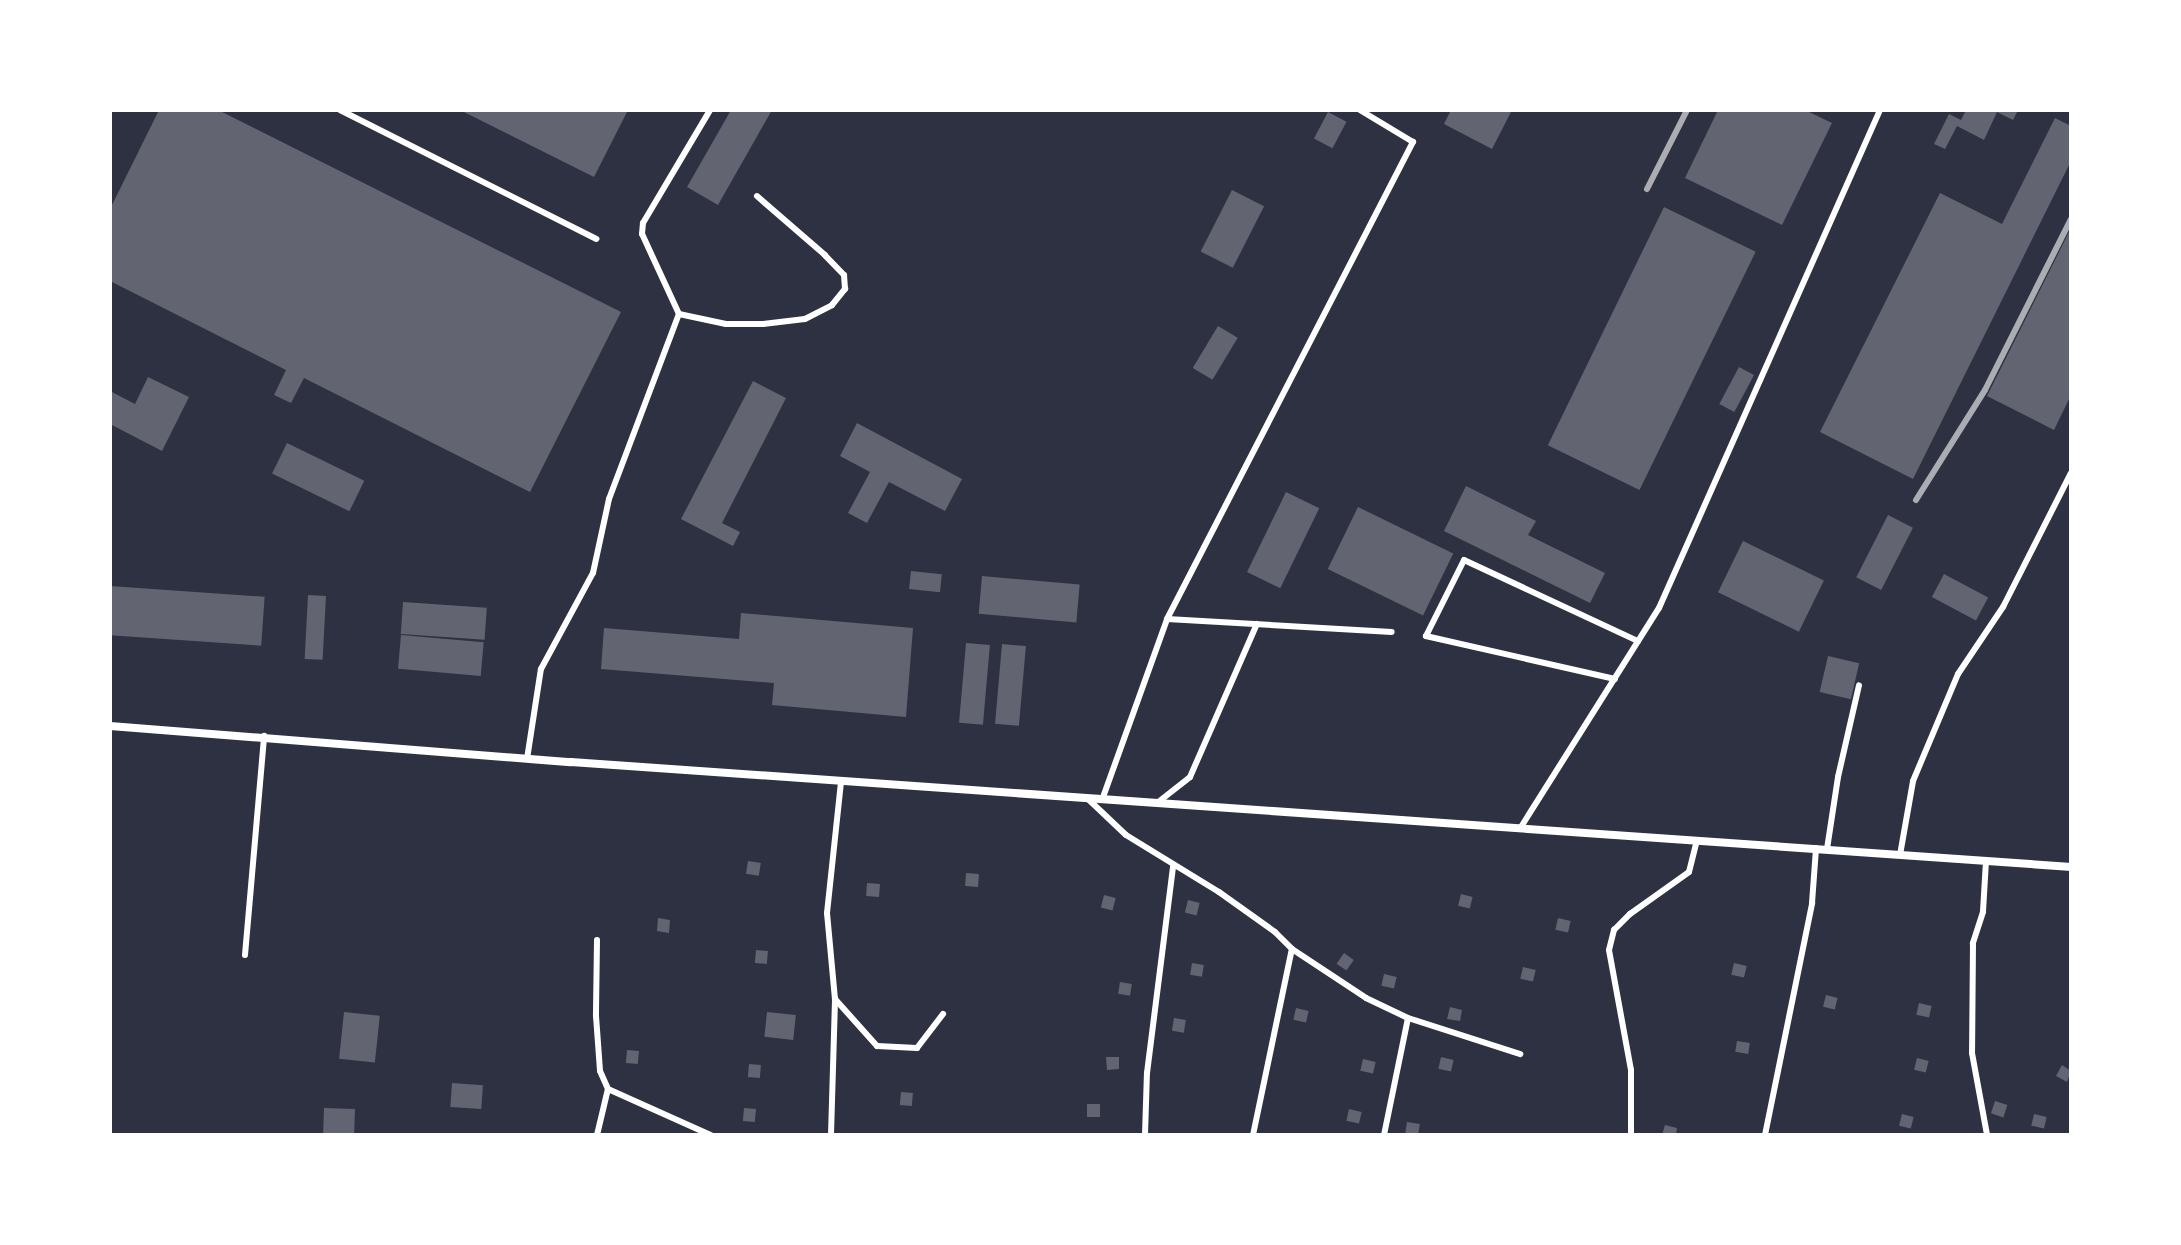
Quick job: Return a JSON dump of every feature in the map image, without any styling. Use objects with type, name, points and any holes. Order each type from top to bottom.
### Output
[{"type":"street","points":[[110,726],[841,782],[2071,867]]},
{"type":"lane","points":[[340,110],[596,239]]},
{"type":"lane","points":[[527,759],[541,669],[593,573],[609,499],[679,314],[642,234],[643,223],[710,110]]},
{"type":"lane","points":[[1102,800],[1167,619],[1413,142],[1360,110]]},
{"type":"lane","points":[[1521,827],[1659,608],[1880,110]]},
{"type":"lane","points":[[679,314],[726,324],[805,319],[832,305],[845,289],[844,275],[757,196]]},
{"type":"lane","points":[[1900,855],[1913,781],[1958,674],[2003,607],[2071,473]]},
{"type":"lane","points":[[1615,679],[1426,636],[1464,560],[1638,641]]},
{"type":"lane","points":[[1167,619],[1392,632]]},
{"type":"lane","points":[[1157,803],[1190,777],[1257,624]]},
{"type":"lane","points":[[1827,849],[1838,777],[1859,685]]},
{"type":"lane","points":[[245,955],[264,736]]},
{"type":"lane","points":[[831,1135],[835,999],[827,913],[841,782]]},
{"type":"lane","points":[[1088,799],[1126,835],[1231,900],[1292,949],[1366,998],[1408,1018],[1520,1054]]},
{"type":"lane","points":[[1631,1135],[1631,1070],[1609,950],[1614,930],[1630,914],[1689,872],[1697,840]]},
{"type":"lane","points":[[1765,1135],[1812,903],[1816,848]]},
{"type":"lane","points":[[1986,861],[1983,912],[1973,943],[1972,1053],[1987,1135]]},
{"type":"lane","points":[[1145,1135],[1147,1073],[1173,866]]},
{"type":"lane","points":[[597,940],[596,1016],[600,1071],[608,1089],[597,1135]]},
{"type":"lane","points":[[1253,1135],[1292,949]]},
{"type":"lane","points":[[835,999],[877,1046],[917,1048],[943,1014]]},
{"type":"lane","points":[[1384,1135],[1408,1018]]},
{"type":"lane","points":[[608,1089],[711,1135]]},
{"type":"building","points":[[159,110],[218,110],[621,312],[530,492],[304,378],[291,403],[274,395],[286,370],[110,281],[110,209]]},
{"type":"building","points":[[460,110],[628,110],[594,177]]},
{"type":"building","points":[[731,110],[772,110],[718,205],[687,187]]},
{"type":"building","points":[[1451,110],[1512,110],[1492,149],[1444,124]]},
{"type":"building","points":[[1718,110],[1805,110],[1832,123],[1782,225],[1685,178]]},
{"type":"building","points":[[1966,110],[2018,110],[2013,120],[1997,112],[1984,140],[1957,126],[1945,149],[1934,144],[1949,114],[1961,120]]},
{"type":"building","points":[[1328,112],[1347,122],[1332,148],[1314,138]]},
{"type":"building","points":[[2055,118],[2071,126],[2071,161],[1913,479],[1820,432],[1940,193],[2002,224]]},
{"type":"building","points":[[1232,190],[1264,206],[1233,268],[1201,251]]},
{"type":"building","points":[[1664,207],[1756,252],[1640,490],[1548,445]]},
{"type":"building","points":[[2071,228],[2071,395],[2054,430],[1987,396]]},
{"type":"building","points":[[1218,326],[1238,338],[1212,380],[1193,368]]},
{"type":"building","points":[[1739,367],[1754,375],[1734,412],[1719,404]]},
{"type":"building","points":[[148,377],[189,397],[162,451],[110,424],[110,391],[135,404]]},
{"type":"building","points":[[753,381],[786,398],[722,523],[740,532],[733,546],[681,519]]},
{"type":"building","points":[[857,423],[962,479],[945,511],[889,482],[867,523],[848,513],[870,472],[840,456]]},
{"type":"building","points":[[287,443],[364,481],[349,511],[272,474]]},
{"type":"building","points":[[1466,486],[1536,521],[1528,535],[1605,573],[1590,603],[1444,531]]},
{"type":"building","points":[[1286,492],[1319,508],[1280,588],[1247,572]]},
{"type":"building","points":[[1358,507],[1453,553],[1423,615],[1328,569]]},
{"type":"building","points":[[1888,515],[1913,528],[1881,590],[1856,577]]},
{"type":"building","points":[[1743,541],[1824,580],[1799,632],[1718,592]]},
{"type":"building","points":[[911,571],[942,574],[940,592],[909,589]]},
{"type":"building","points":[[1944,574],[1988,597],[1976,620],[1932,597]]},
{"type":"building","points":[[982,576],[1080,585],[1076,622],[979,614]]},
{"type":"building","points":[[110,586],[265,597],[261,646],[110,635]]},
{"type":"building","points":[[308,595],[326,596],[323,660],[305,659]]},
{"type":"building","points":[[403,602],[487,608],[485,640],[401,634]]},
{"type":"building","points":[[741,613],[913,628],[906,717],[772,705],[774,683],[601,669],[604,628],[739,639]]},
{"type":"building","points":[[401,635],[484,642],[481,676],[398,669]]},
{"type":"building","points":[[966,643],[990,645],[983,725],[959,723]]},
{"type":"building","points":[[1002,644],[1026,646],[1019,726],[995,724]]},
{"type":"building","points":[[1828,656],[1859,663],[1851,699],[1820,692]]},
{"type":"building","points":[[748,861],[761,863],[759,876],[746,874]]},
{"type":"building","points":[[966,873],[979,874],[978,887],[965,886]]},
{"type":"building","points":[[867,883],[880,884],[879,897],[866,896]]},
{"type":"building","points":[[1461,894],[1473,897],[1470,909],[1458,906]]},
{"type":"building","points":[[1104,895],[1116,898],[1112,911],[1101,908]]},
{"type":"building","points":[[1188,900],[1200,903],[1196,916],[1185,913]]},
{"type":"building","points":[[658,918],[670,920],[669,933],[657,931]]},
{"type":"building","points":[[1558,918],[1571,921],[1568,933],[1555,930]]},
{"type":"building","points":[[756,950],[768,951],[767,964],[755,963]]},
{"type":"building","points":[[1344,953],[1354,960],[1346,971],[1337,964]]},
{"type":"building","points":[[1192,963],[1204,965],[1202,977],[1190,975]]},
{"type":"building","points":[[1734,963],[1747,966],[1744,978],[1731,975]]},
{"type":"building","points":[[1523,967],[1536,970],[1533,982],[1520,979]]},
{"type":"building","points":[[1384,974],[1397,977],[1394,989],[1381,986]]},
{"type":"building","points":[[1120,982],[1132,984],[1130,996],[1118,994]]},
{"type":"building","points":[[1826,995],[1838,998],[1835,1010],[1823,1007]]},
{"type":"building","points":[[1919,1003],[1932,1006],[1929,1018],[1916,1015]]},
{"type":"building","points":[[1450,1007],[1462,1010],[1460,1021],[1447,1019]]},
{"type":"building","points":[[1296,1008],[1309,1011],[1306,1023],[1293,1020]]},
{"type":"building","points":[[344,1012],[380,1016],[375,1063],[339,1059]]},
{"type":"building","points":[[767,1012],[796,1015],[793,1040],[764,1037]]},
{"type":"building","points":[[1174,1018],[1186,1020],[1184,1033],[1172,1031]]},
{"type":"building","points":[[1737,1041],[1750,1043],[1748,1054],[1735,1052]]},
{"type":"building","points":[[627,1050],[639,1051],[638,1064],[626,1063]]},
{"type":"building","points":[[1106,1057],[1119,1057],[1119,1069],[1107,1070]]},
{"type":"building","points":[[1441,1057],[1454,1060],[1451,1072],[1438,1069]]},
{"type":"building","points":[[1917,1058],[1929,1061],[1926,1073],[1914,1070]]},
{"type":"building","points":[[1363,1059],[1376,1062],[1373,1074],[1360,1071]]},
{"type":"building","points":[[749,1064],[761,1065],[760,1078],[748,1077]]},
{"type":"building","points":[[2062,1065],[2071,1071],[2067,1082],[2056,1076]]},
{"type":"building","points":[[452,1083],[483,1085],[481,1109],[450,1107]]},
{"type":"building","points":[[901,1092],[913,1093],[912,1106],[900,1105]]},
{"type":"building","points":[[1995,1101],[2007,1105],[2003,1117],[1991,1113]]},
{"type":"building","points":[[1087,1104],[1100,1104],[1100,1117],[1087,1117]]},
{"type":"building","points":[[324,1108],[355,1109],[354,1135],[323,1135]]},
{"type":"building","points":[[744,1108],[756,1109],[755,1122],[743,1121]]},
{"type":"building","points":[[1349,1109],[1362,1112],[1359,1124],[1346,1121]]},
{"type":"building","points":[[1902,1114],[1914,1117],[1911,1129],[1899,1126]]},
{"type":"building","points":[[2034,1114],[2047,1117],[2044,1129],[2031,1126]]},
{"type":"building","points":[[1407,1122],[1420,1124],[1418,1135],[1405,1133]]},
{"type":"building","points":[[1665,1125],[1677,1128],[1676,1135],[1662,1135]]},
{"type":"railway","points":[[1647,189],[1687,110]]},
{"type":"railway","points":[[1916,500],[1985,390],[2071,219]]}]
